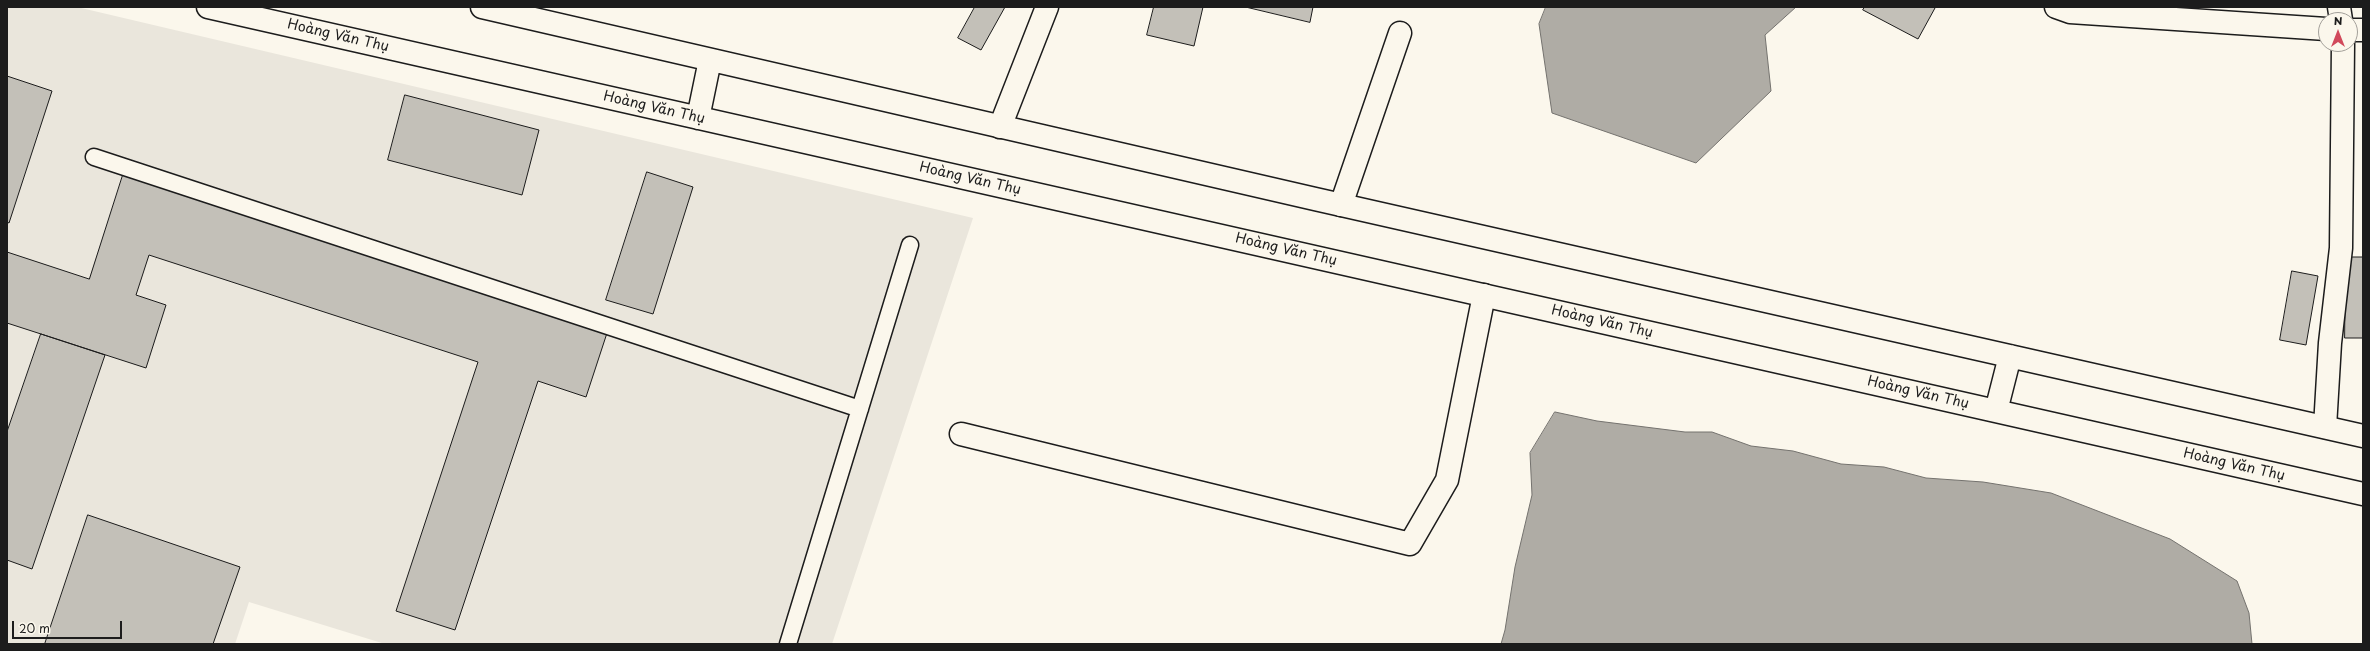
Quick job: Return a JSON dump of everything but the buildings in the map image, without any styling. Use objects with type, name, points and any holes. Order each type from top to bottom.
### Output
[{"type":"main road","name":"Hoàng Văn Thụ","points":[[208,7],[2363,494]]},
{"type":"main road","points":[[482,7],[1341,205],[2363,436]]},
{"type":"main road","points":[[1000,127],[1047,7]]},
{"type":"main road","points":[[2056,7],[2070,12],[2318,28]]},
{"type":"main road","points":[[1341,205],[1400,33]]},
{"type":"main road","points":[[2325,427],[2330,343],[2341,248],[2343,52]]},
{"type":"main road","points":[[698,118],[710,60]]},
{"type":"main road","points":[[961,434],[1410,544],[1447,480],[1484,295]]},
{"type":"main road","points":[[1996,411],[2010,356]]},
{"type":"lane","points":[[94,157],[860,409]]},
{"type":"lane","points":[[788,644],[910,244]]},
{"type":"shaded area","points":[[7,7],[77,7],[973,218],[832,644],[385,644],[249,602],[235,644],[7,644]]},
{"type":"shaded area","points":[[1546,7],[1796,7],[1765,35],[1771,91],[1696,163],[1552,113],[1539,24]]},
{"type":"shaded area","points":[[1555,412],[1597,421],[1685,432],[1712,432],[1751,446],[1793,451],[1841,464],[1884,467],[1926,478],[1983,482],[2051,493],[2170,539],[2237,581],[2249,613],[2252,644],[1501,644],[1505,630],[1515,567],[1532,495],[1530,453]]}]
